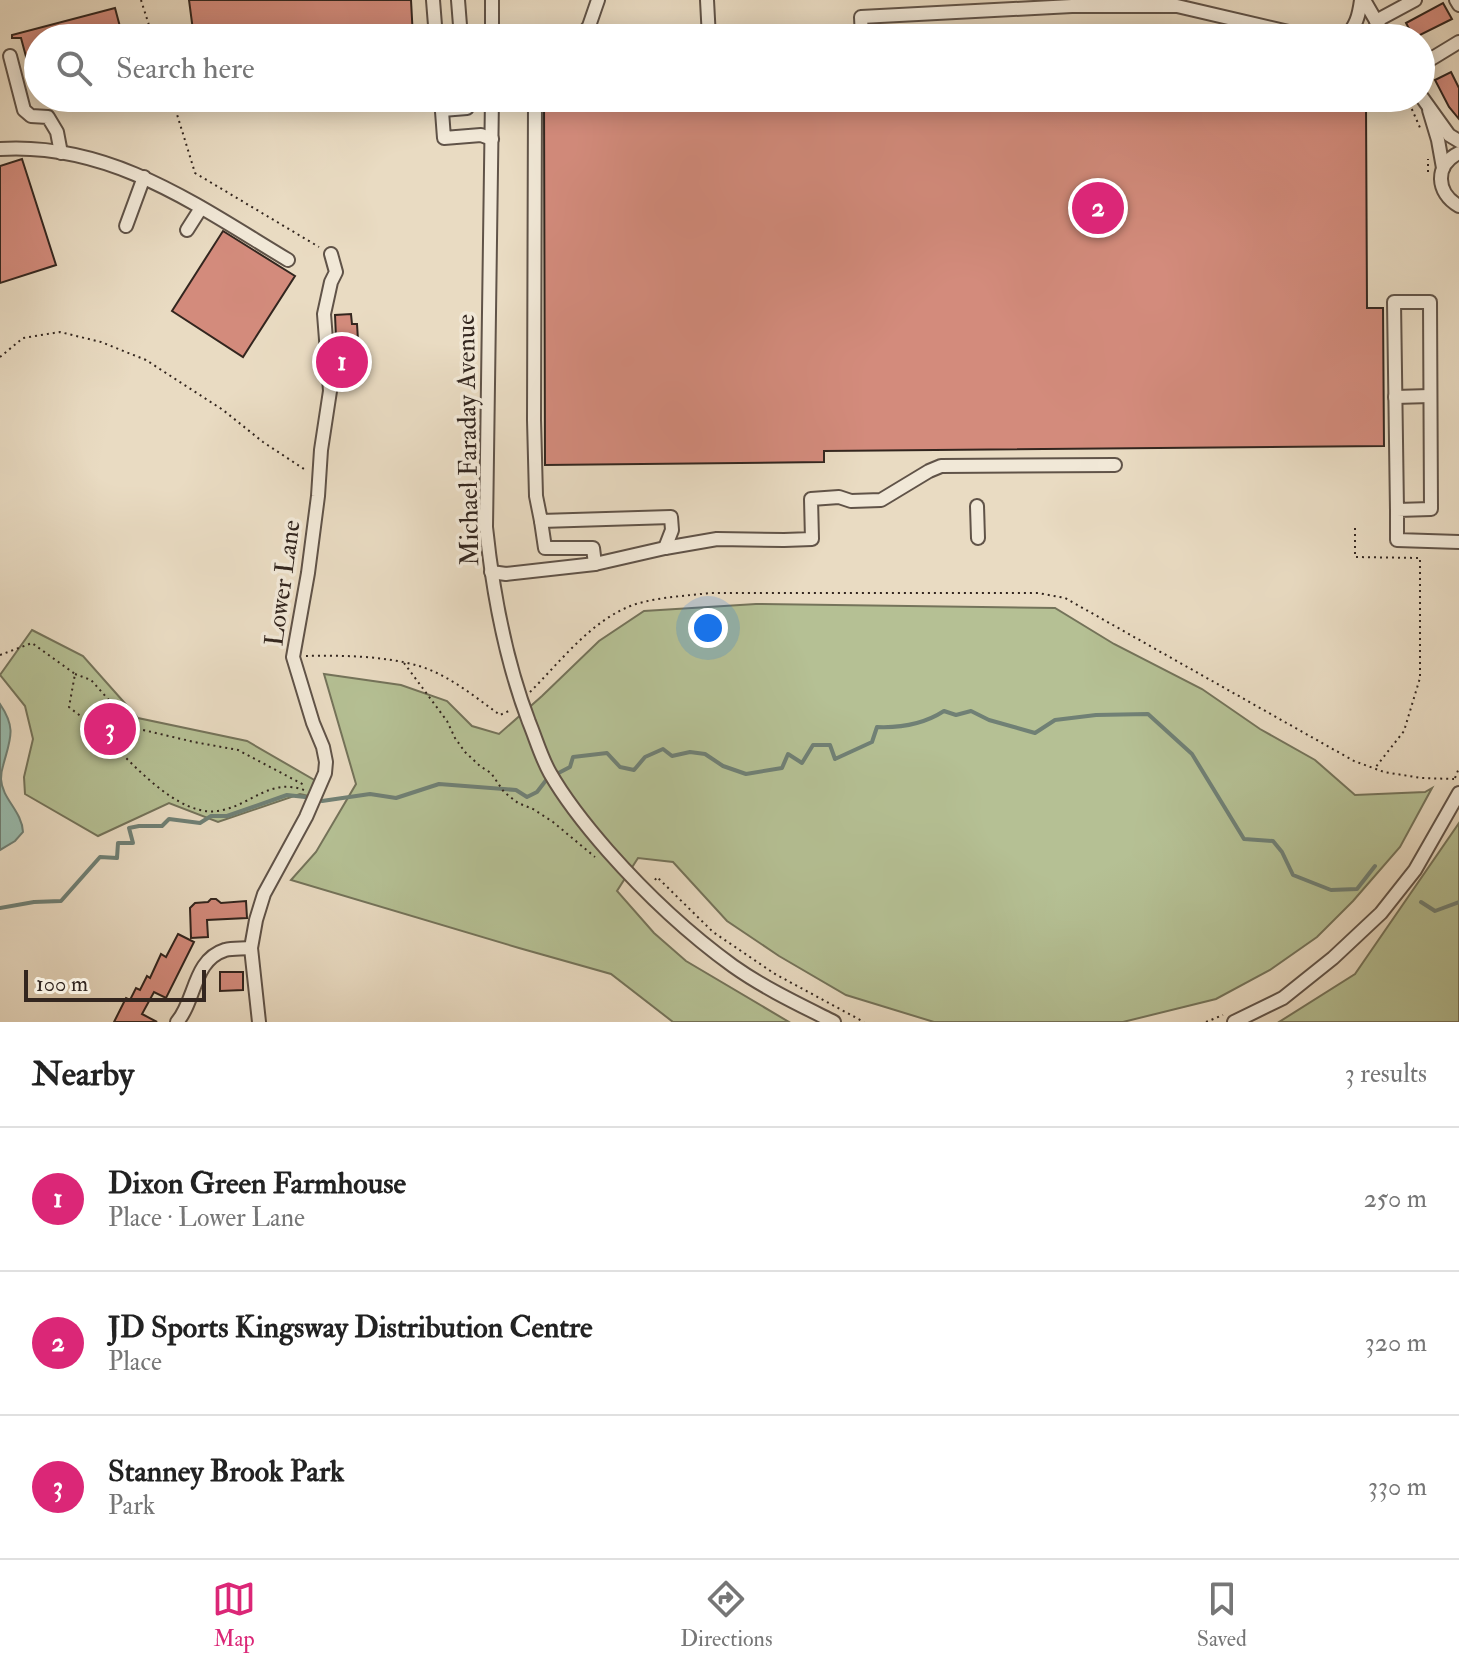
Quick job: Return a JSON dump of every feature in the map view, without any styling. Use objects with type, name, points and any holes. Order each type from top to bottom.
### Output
[{"type":"street","points":[[433,0],[435,24]]},
{"type":"street","points":[[458,0],[460,24]]},
{"type":"street","points":[[492,0],[492,24]]},
{"type":"street","points":[[590,24],[598,0]]},
{"type":"street","points":[[707,0],[708,24]]},
{"type":"street","points":[[1362,0],[1378,24]]},
{"type":"street","points":[[1356,24],[1362,0]]},
{"type":"street","points":[[1376,21],[1415,0]]},
{"type":"street","points":[[1456,0],[1459,5]]},
{"type":"street","points":[[861,24],[861,17],[1072,6],[1177,6],[1254,24]]},
{"type":"street","points":[[1435,57],[1459,42]]},
{"type":"street","points":[[10,56],[24,110]]},
{"type":"street","points":[[26,112],[31,116],[48,117],[57,132],[61,153]]},
{"type":"street","points":[[442,112],[444,138],[481,135],[492,139]]},
{"type":"street","name":"Michael Faraday Avenue","points":[[492,112],[486,527],[503,638],[521,701],[549,771],[597,839],[646,894],[735,967],[834,1022]]},
{"type":"street","points":[[535,112],[536,496],[545,548],[593,548],[595,564]]},
{"type":"street","points":[[1430,112],[1443,168],[1441,183],[1448,199],[1459,206]]},
{"type":"street","points":[[1431,112],[1449,135],[1459,141]]},
{"type":"street","points":[[0,149],[61,153],[103,161],[181,196],[288,260]]},
{"type":"street","points":[[1443,168],[1459,153]]},
{"type":"street","points":[[126,226],[144,177]]},
{"type":"street","points":[[187,230],[201,208]]},
{"type":"street","name":"Lower Lane","points":[[259,1022],[251,948],[256,920],[264,894],[325,773],[323,747],[293,657],[308,573],[330,391],[324,314],[336,272],[331,254]]},
{"type":"street","points":[[1397,510],[1431,509],[1430,302],[1394,302],[1397,540],[1459,542]]},
{"type":"street","points":[[1395,397],[1430,396]]},
{"type":"street","points":[[491,572],[506,574],[595,564],[717,539],[812,539],[811,499],[881,500],[941,466],[1115,465]]},
{"type":"street","points":[[977,506],[978,538]]},
{"type":"street","points":[[541,521],[671,517],[672,530],[665,548]]},
{"type":"street","points":[[1232,1017],[1283,998],[1333,958],[1381,913],[1415,870],[1459,793]]},
{"type":"street","points":[[177,1022],[186,1010],[202,969],[209,960],[228,950],[251,948]]},
{"type":"path","points":[[141,0],[149,24]]},
{"type":"path","points":[[176,112],[195,173],[331,254]]},
{"type":"path","points":[[0,357],[23,338],[60,332],[101,342],[146,360],[223,410],[299,467],[319,477]]},
{"type":"path","points":[[1355,528],[1355,557],[1420,558],[1420,678],[1404,731],[1374,768]]},
{"type":"path","points":[[293,657],[367,657],[419,666],[457,684],[500,715],[509,712],[605,619],[633,605],[663,597],[710,593],[1038,593],[1065,598],[1354,761],[1384,772],[1421,778],[1454,779],[1459,768]]},
{"type":"path","points":[[0,655],[32,643],[75,674],[91,680],[139,729],[238,750],[301,782],[317,794]]},
{"type":"path","points":[[404,663],[447,721],[465,752],[491,773],[504,792],[553,822],[600,861]]},
{"type":"path","points":[[75,674],[69,707],[92,724],[147,779],[174,799],[207,812],[225,810],[263,791],[291,785],[317,794]]},
{"type":"path","points":[[115,747],[139,729]]},
{"type":"path","points":[[646,894],[657,877],[713,932],[775,974],[864,1022]]},
{"type":"path","points":[[1206,1022],[1232,1017]]},
{"type":"shaded area","points":[[756,604],[1055,608],[1114,644],[1202,689],[1260,729],[1315,760],[1355,795],[1425,792],[1432,788],[1400,847],[1317,937],[1270,970],[1216,999],[1123,1022],[934,1022],[846,995],[727,921],[673,862],[638,858],[617,891],[654,933],[686,961],[789,1022],[673,1022],[611,974],[291,880],[316,852],[356,784],[324,674],[401,685],[447,701],[472,726],[499,734],[599,641],[644,611]]},
{"type":"shaded area","points":[[32,630],[83,656],[138,718],[247,741],[316,781],[313,797],[300,794],[218,822],[169,803],[98,836],[25,794],[24,777],[33,739],[25,706],[0,675]]},
{"type":"shaded area","points":[[0,704],[10,727],[2,786],[23,832],[0,850]]},
{"type":"shaded area","points":[[1459,823],[1459,1022],[1279,1022],[1355,974]]},
{"type":"building","points":[[189,0],[411,0],[412,24],[192,24]]},
{"type":"building","points":[[1443,3],[1452,19],[1435,28],[1435,24],[1406,23]]},
{"type":"building","points":[[115,8],[119,24],[54,24]]},
{"type":"building","points":[[24,32],[24,49],[21,38],[12,38],[12,35]]},
{"type":"building","points":[[1451,72],[1459,88],[1459,119],[1435,80]]},
{"type":"building","points":[[544,112],[1366,112],[1367,308],[1383,308],[1384,446],[824,451],[824,462],[545,465]]},
{"type":"building","points":[[22,159],[56,265],[0,283],[0,166]]},
{"type":"building","points":[[223,231],[295,276],[243,357],[172,311]]},
{"type":"building","points":[[351,314],[352,324],[357,324],[358,340],[347,341],[349,383],[338,383],[335,315]]},
{"type":"building","points":[[211,899],[221,903],[246,901],[247,918],[207,920],[208,937],[191,938],[190,908],[195,903]]},
{"type":"building","points":[[178,934],[194,942],[166,998],[154,992],[142,1014],[157,1022],[114,1022],[126,998],[130,1000],[136,988],[140,990],[147,976],[150,978],[161,954],[166,957]]},
{"type":"building","points":[[220,972],[243,972],[243,990],[220,991]]},
{"type":"waterway","points":[[322,801],[370,794],[396,798],[439,784],[516,790],[527,797],[537,792],[547,779],[570,767],[573,757],[607,753],[620,767],[634,770],[645,757],[663,749],[672,756],[690,752],[705,754],[723,766],[746,774],[782,768],[788,754],[802,763],[813,745],[830,745],[835,759],[872,742],[877,727],[912,724],[944,711],[956,715],[971,711],[989,720],[1035,733],[1055,720],[1148,714],[1192,754],[1244,839],[1273,841],[1293,875],[1331,890],[1357,889],[1375,866]]},
{"type":"waterway","points":[[0,908],[61,901],[100,857],[117,858],[118,843],[133,843],[129,828],[162,826],[169,819],[200,823],[211,816],[227,816],[287,795],[305,797]]},
{"type":"waterway","points":[[1421,902],[1435,911],[1459,902]]},
{"type":"place","name":"JD Sports Kingsway Distribution Centre","points":[[1098,208]]},
{"type":"place","name":"Dixon Green Farmhouse","points":[[342,362]]},
{"type":"place","name":"Stanney Brook Park","points":[[110,729]]}]
